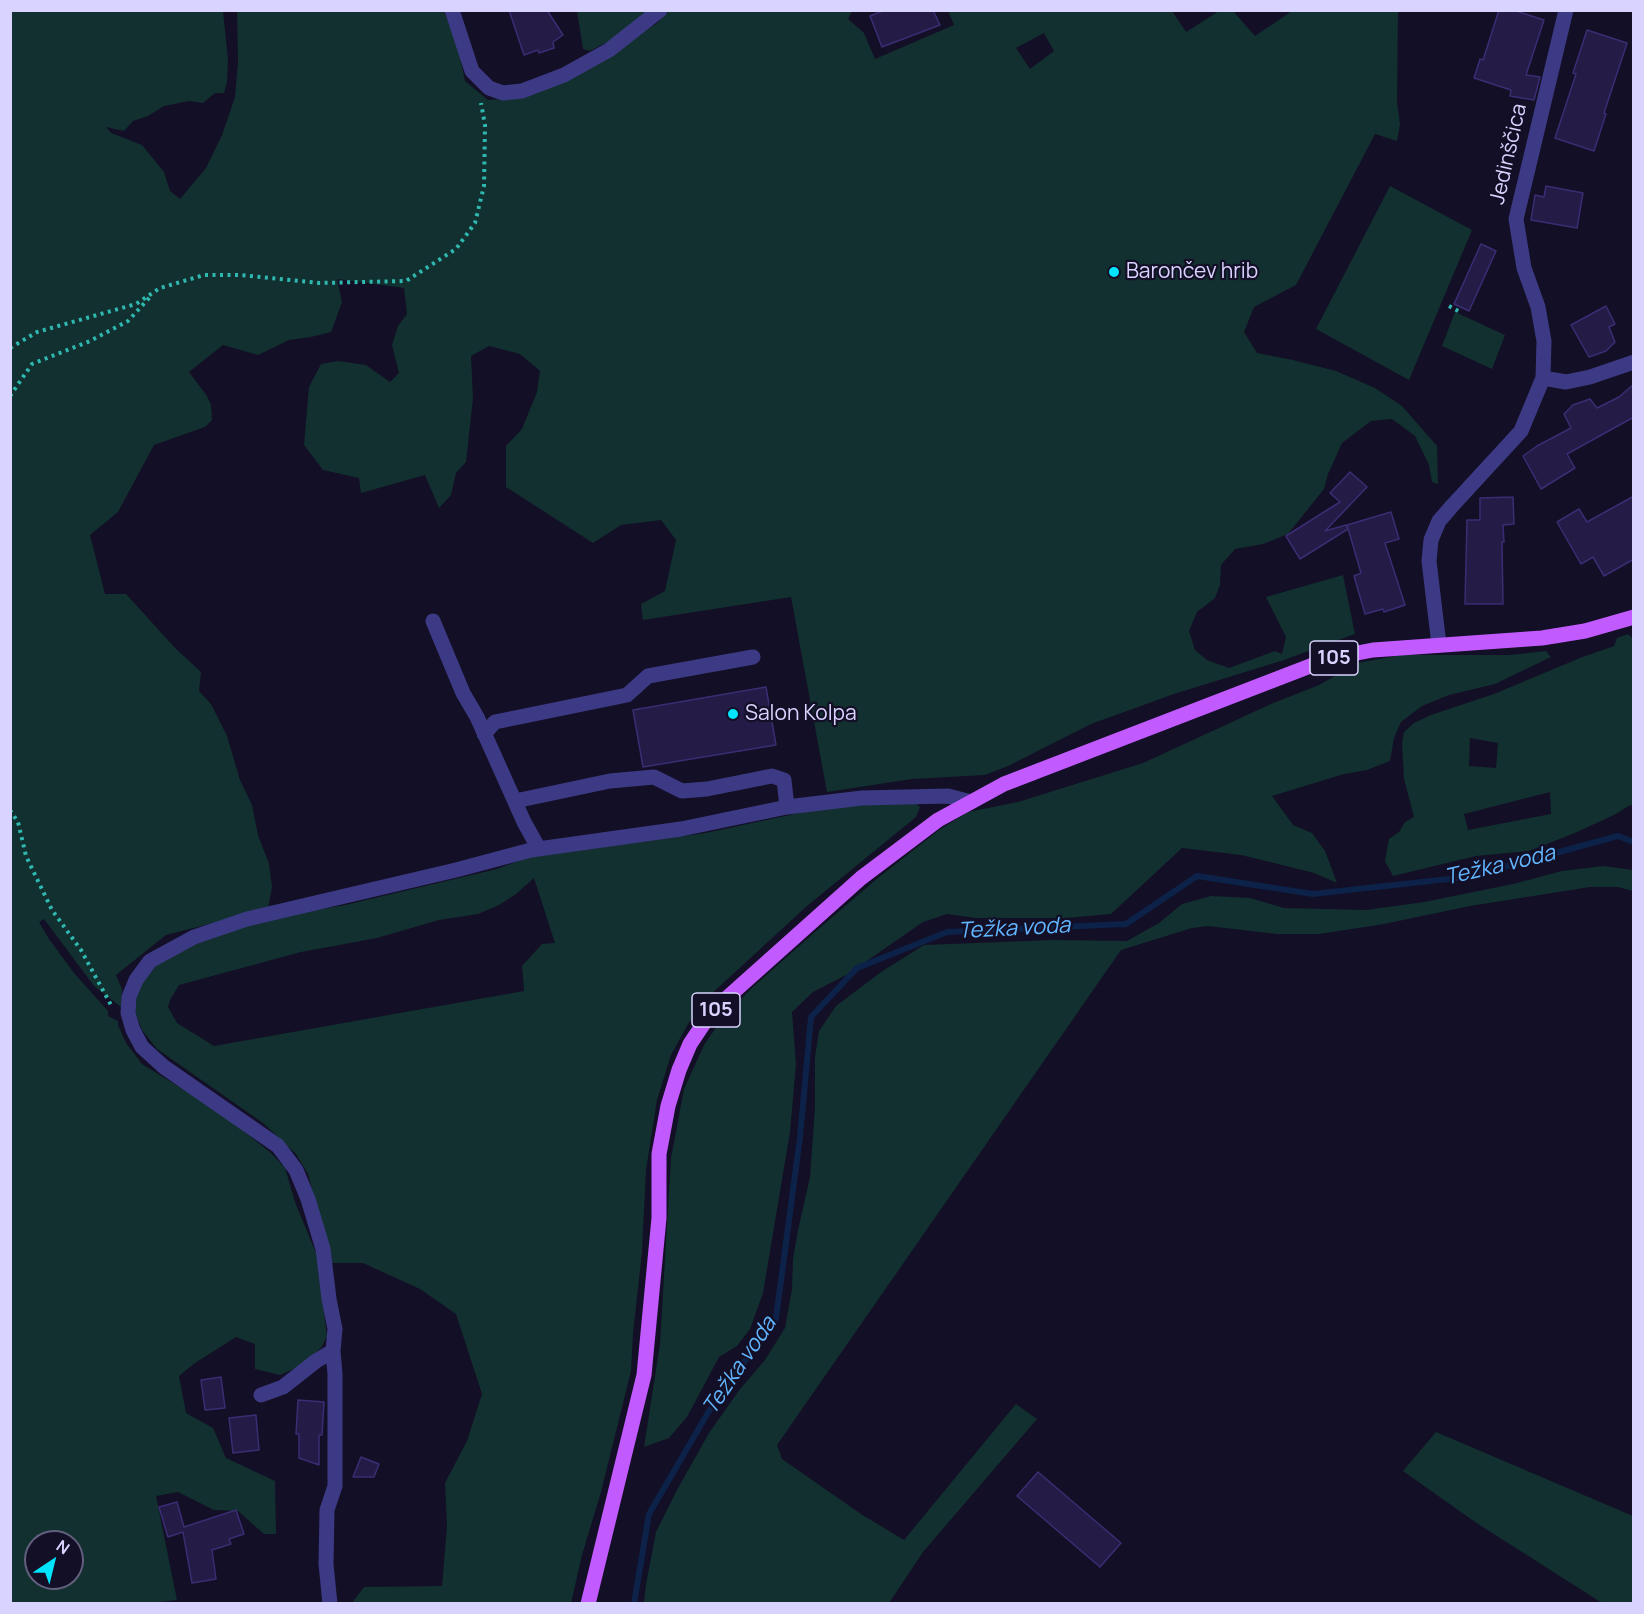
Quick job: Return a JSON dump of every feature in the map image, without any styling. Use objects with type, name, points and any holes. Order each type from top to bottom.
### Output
[{"type":"main road","name":"105","points":[[588,1604],[644,1375],[658,1218],[659,1154],[668,1106],[690,1044],[706,1020],[729,996],[861,878],[938,820],[1005,784],[1331,658],[1373,650],[1542,638],[1585,631],[1634,617]]},
{"type":"street","points":[[452,10],[472,71],[489,88],[503,93],[522,92],[564,75],[609,50],[660,10]]},
{"type":"street","name":"Jedinščica","points":[[1543,378],[1544,341],[1538,307],[1524,268],[1516,219],[1566,10]]},
{"type":"street","points":[[1439,645],[1429,561],[1431,540],[1439,521],[1521,431],[1543,378],[1566,381],[1590,377],[1634,362]]},
{"type":"street","points":[[433,621],[463,693],[539,849]]},
{"type":"street","points":[[484,734],[495,722],[627,695],[648,676],[753,657]]},
{"type":"street","points":[[515,801],[610,781],[654,777],[682,791],[707,789],[772,776],[784,780],[787,807]]},
{"type":"street","points":[[330,1604],[326,1564],[327,1510],[335,1486],[333,1351],[335,1329],[323,1249],[308,1199],[296,1170],[278,1146],[142,1047],[130,1022],[129,997],[136,980],[150,961],[194,937],[248,919],[539,849],[681,829],[787,807],[862,798],[912,795],[948,796],[971,802]]},
{"type":"street","points":[[261,1395],[283,1387],[316,1361],[333,1351]]},
{"type":"path","points":[[10,348],[38,332],[135,304],[155,291],[204,275],[240,275],[319,283],[406,281],[456,249],[475,223],[484,186],[485,125],[476,76]]},
{"type":"path","points":[[10,396],[32,364],[90,341],[128,321],[155,291]]},
{"type":"path","points":[[1449,306],[1460,312]]},
{"type":"path","points":[[10,810],[18,822],[26,856],[52,910],[81,950],[115,1013],[130,1022]]},
{"type":"green space","points":[[11,11],[223,11],[228,60],[224,93],[215,93],[203,103],[189,101],[164,106],[148,116],[133,121],[124,131],[106,127],[111,133],[142,145],[164,172],[170,191],[180,199],[206,168],[222,135],[235,97],[238,62],[237,11],[444,11],[458,47],[465,81],[488,100],[536,94],[656,24],[669,11],[852,11],[848,19],[864,33],[875,59],[954,25],[948,11],[1172,11],[1186,32],[1219,11],[1233,11],[1255,36],[1292,11],[1398,11],[1397,102],[1400,124],[1397,141],[1375,134],[1296,285],[1254,307],[1244,332],[1257,353],[1336,371],[1375,388],[1402,406],[1437,446],[1438,484],[1432,482],[1429,465],[1415,436],[1392,419],[1371,421],[1342,443],[1324,489],[1288,534],[1263,544],[1235,549],[1221,565],[1220,585],[1215,598],[1197,612],[1189,631],[1195,650],[1207,660],[1229,668],[1275,651],[1282,654],[1286,637],[1266,597],[1343,575],[1355,634],[1091,724],[1008,766],[985,775],[912,779],[827,792],[791,597],[643,620],[641,604],[665,591],[676,540],[661,520],[621,525],[593,543],[506,487],[506,446],[522,429],[537,392],[540,371],[520,354],[489,346],[471,356],[473,398],[466,462],[456,473],[451,495],[439,508],[425,475],[361,493],[359,478],[323,470],[304,445],[309,387],[321,364],[338,361],[366,365],[390,382],[399,373],[392,345],[398,326],[407,314],[404,288],[337,279],[342,302],[331,332],[289,340],[258,355],[223,345],[189,372],[207,396],[211,405],[212,420],[205,427],[154,445],[118,512],[90,535],[105,594],[126,594],[176,649],[201,672],[199,691],[211,704],[227,736],[240,780],[252,805],[258,835],[269,864],[272,887],[268,909],[166,935],[116,975],[122,989],[121,1007],[94,986],[44,919],[39,922],[74,973],[108,1011],[108,1016],[118,1021],[126,1043],[142,1064],[220,1112],[271,1153],[285,1168],[295,1202],[316,1253],[327,1336],[321,1348],[298,1367],[280,1375],[255,1369],[255,1344],[236,1337],[179,1376],[186,1413],[213,1428],[226,1458],[275,1481],[276,1534],[264,1534],[238,1511],[214,1510],[178,1492],[156,1496],[177,1600],[143,1604],[11,1604]],"holes":[[[1044,33],[1054,51],[1030,69],[1016,48]]]},
{"type":"green space","points":[[577,11],[649,11],[611,40],[590,51],[583,49]]},
{"type":"green space","points":[[1390,186],[1472,230],[1409,380],[1316,329]]},
{"type":"green space","points":[[1455,312],[1505,335],[1492,369],[1442,346]]},
{"type":"green space","points":[[1628,634],[1634,640],[1633,806],[1630,805],[1575,833],[1529,851],[1476,856],[1393,876],[1385,861],[1389,839],[1399,832],[1405,822],[1414,817],[1404,779],[1402,743],[1404,732],[1414,723],[1431,715],[1494,694],[1614,646],[1617,638]],"holes":[[[1470,738],[1498,743],[1496,768],[1469,766]],[[1550,792],[1551,814],[1468,830],[1464,814]]]},
{"type":"green space","points":[[1546,651],[1551,657],[1495,684],[1449,695],[1422,706],[1401,722],[1394,738],[1390,761],[1367,770],[1344,774],[1272,796],[1293,825],[1312,833],[1325,851],[1337,883],[1314,873],[1241,855],[1182,848],[1111,914],[1066,918],[976,918],[947,914],[923,922],[848,974],[813,992],[792,1012],[796,1064],[790,1132],[763,1293],[750,1329],[737,1346],[719,1357],[687,1417],[669,1438],[644,1447],[660,1344],[671,1158],[684,1089],[704,1045],[724,1016],[815,932],[879,877],[939,830],[968,812],[1018,802],[1143,763],[1271,704],[1319,685],[1358,663],[1401,655],[1510,655]]},
{"type":"green space","points":[[898,800],[914,802],[920,807],[916,817],[807,906],[708,997],[688,1024],[671,1055],[657,1100],[646,1170],[642,1252],[631,1371],[571,1603],[352,1603],[364,1587],[442,1586],[447,1526],[445,1483],[467,1441],[482,1394],[456,1314],[420,1289],[363,1263],[331,1263],[308,1174],[296,1154],[263,1123],[157,1049],[142,1030],[135,1011],[137,994],[143,980],[157,965],[179,951],[221,932],[291,914],[345,905],[497,869],[526,858],[705,833],[804,812]],"holes":[[[534,878],[555,943],[542,944],[522,966],[524,991],[214,1046],[177,1023],[168,1007],[179,985],[301,952],[377,938],[439,920],[478,914],[499,905]]]},
{"type":"green space","points":[[1603,866],[1633,870],[1633,891],[1618,887],[1590,887],[1319,934],[1277,934],[1208,926],[1192,928],[1121,950],[777,1445],[782,1459],[861,1514],[904,1540],[1016,1404],[1037,1419],[923,1552],[889,1603],[644,1603],[656,1532],[677,1490],[709,1433],[740,1389],[765,1360],[785,1328],[792,1289],[793,1259],[810,1177],[815,1107],[815,1057],[819,1031],[836,1006],[881,972],[924,945],[1052,940],[1127,941],[1159,923],[1182,904],[1211,896],[1250,898],[1284,908],[1366,910],[1424,902],[1513,884],[1562,871]]},
{"type":"green space","points":[[1436,1432],[1633,1516],[1633,1603],[1602,1603],[1475,1522],[1403,1471]]},
{"type":"building","points":[[509,10],[547,10],[563,35],[553,42],[554,48],[524,55]]},
{"type":"building","points":[[885,10],[933,10],[940,25],[882,47],[870,16]]},
{"type":"building","points":[[1499,10],[1513,10],[1544,20],[1526,75],[1540,77],[1534,100],[1510,96],[1511,90],[1474,78],[1480,59],[1483,60]]},
{"type":"building","points":[[1587,30],[1627,43],[1594,151],[1555,138],[1576,74],[1573,73]]},
{"type":"building","points":[[1546,186],[1583,193],[1577,228],[1531,220],[1535,195],[1544,197]]},
{"type":"building","points":[[1481,244],[1496,251],[1469,311],[1454,304]]},
{"type":"building","points":[[1606,306],[1615,324],[1609,327],[1615,342],[1606,351],[1589,357],[1571,325]]},
{"type":"building","points":[[1634,384],[1634,417],[1567,454],[1575,468],[1541,489],[1523,456],[1571,428],[1564,414],[1573,405],[1590,399],[1597,408],[1619,397]]},
{"type":"building","points":[[1350,472],[1367,487],[1325,531],[1346,525],[1348,529],[1300,559],[1286,536],[1340,502],[1330,493]]},
{"type":"building","points":[[1634,496],[1634,559],[1604,576],[1593,557],[1581,564],[1557,522],[1579,509],[1587,522]]},
{"type":"building","points":[[1513,497],[1514,524],[1503,525],[1503,604],[1465,604],[1467,520],[1480,520],[1480,498]]},
{"type":"building","points":[[1391,512],[1399,539],[1385,543],[1405,605],[1384,612],[1383,609],[1365,614],[1354,576],[1361,573],[1347,525]]},
{"type":"building","points":[[766,687],[776,745],[643,767],[633,710]]},
{"type":"building","points":[[221,1377],[225,1408],[205,1410],[201,1380]]},
{"type":"building","points":[[298,1400],[324,1402],[322,1435],[319,1435],[319,1465],[299,1458],[299,1434],[296,1434]]},
{"type":"building","points":[[256,1415],[259,1450],[233,1453],[229,1418]]},
{"type":"building","points":[[361,1457],[379,1464],[374,1477],[353,1477]]},
{"type":"building","points":[[1038,1472],[1121,1543],[1100,1567],[1017,1496]]},
{"type":"building","points":[[177,1502],[184,1527],[236,1510],[244,1534],[229,1539],[231,1544],[212,1550],[216,1579],[192,1583],[183,1532],[168,1537],[159,1507]]},
{"type":"waterway","name":"Težka voda","points":[[634,1604],[649,1514],[709,1411],[776,1318],[800,1137],[811,1017],[857,968],[947,932],[1126,924],[1197,876],[1313,894],[1467,877],[1618,836],[1634,842]]},
{"type":"place","name":"Barončev hrib","points":[[1114,272]]},
{"type":"place","name":"Salon Kolpa","points":[[733,714]]}]
